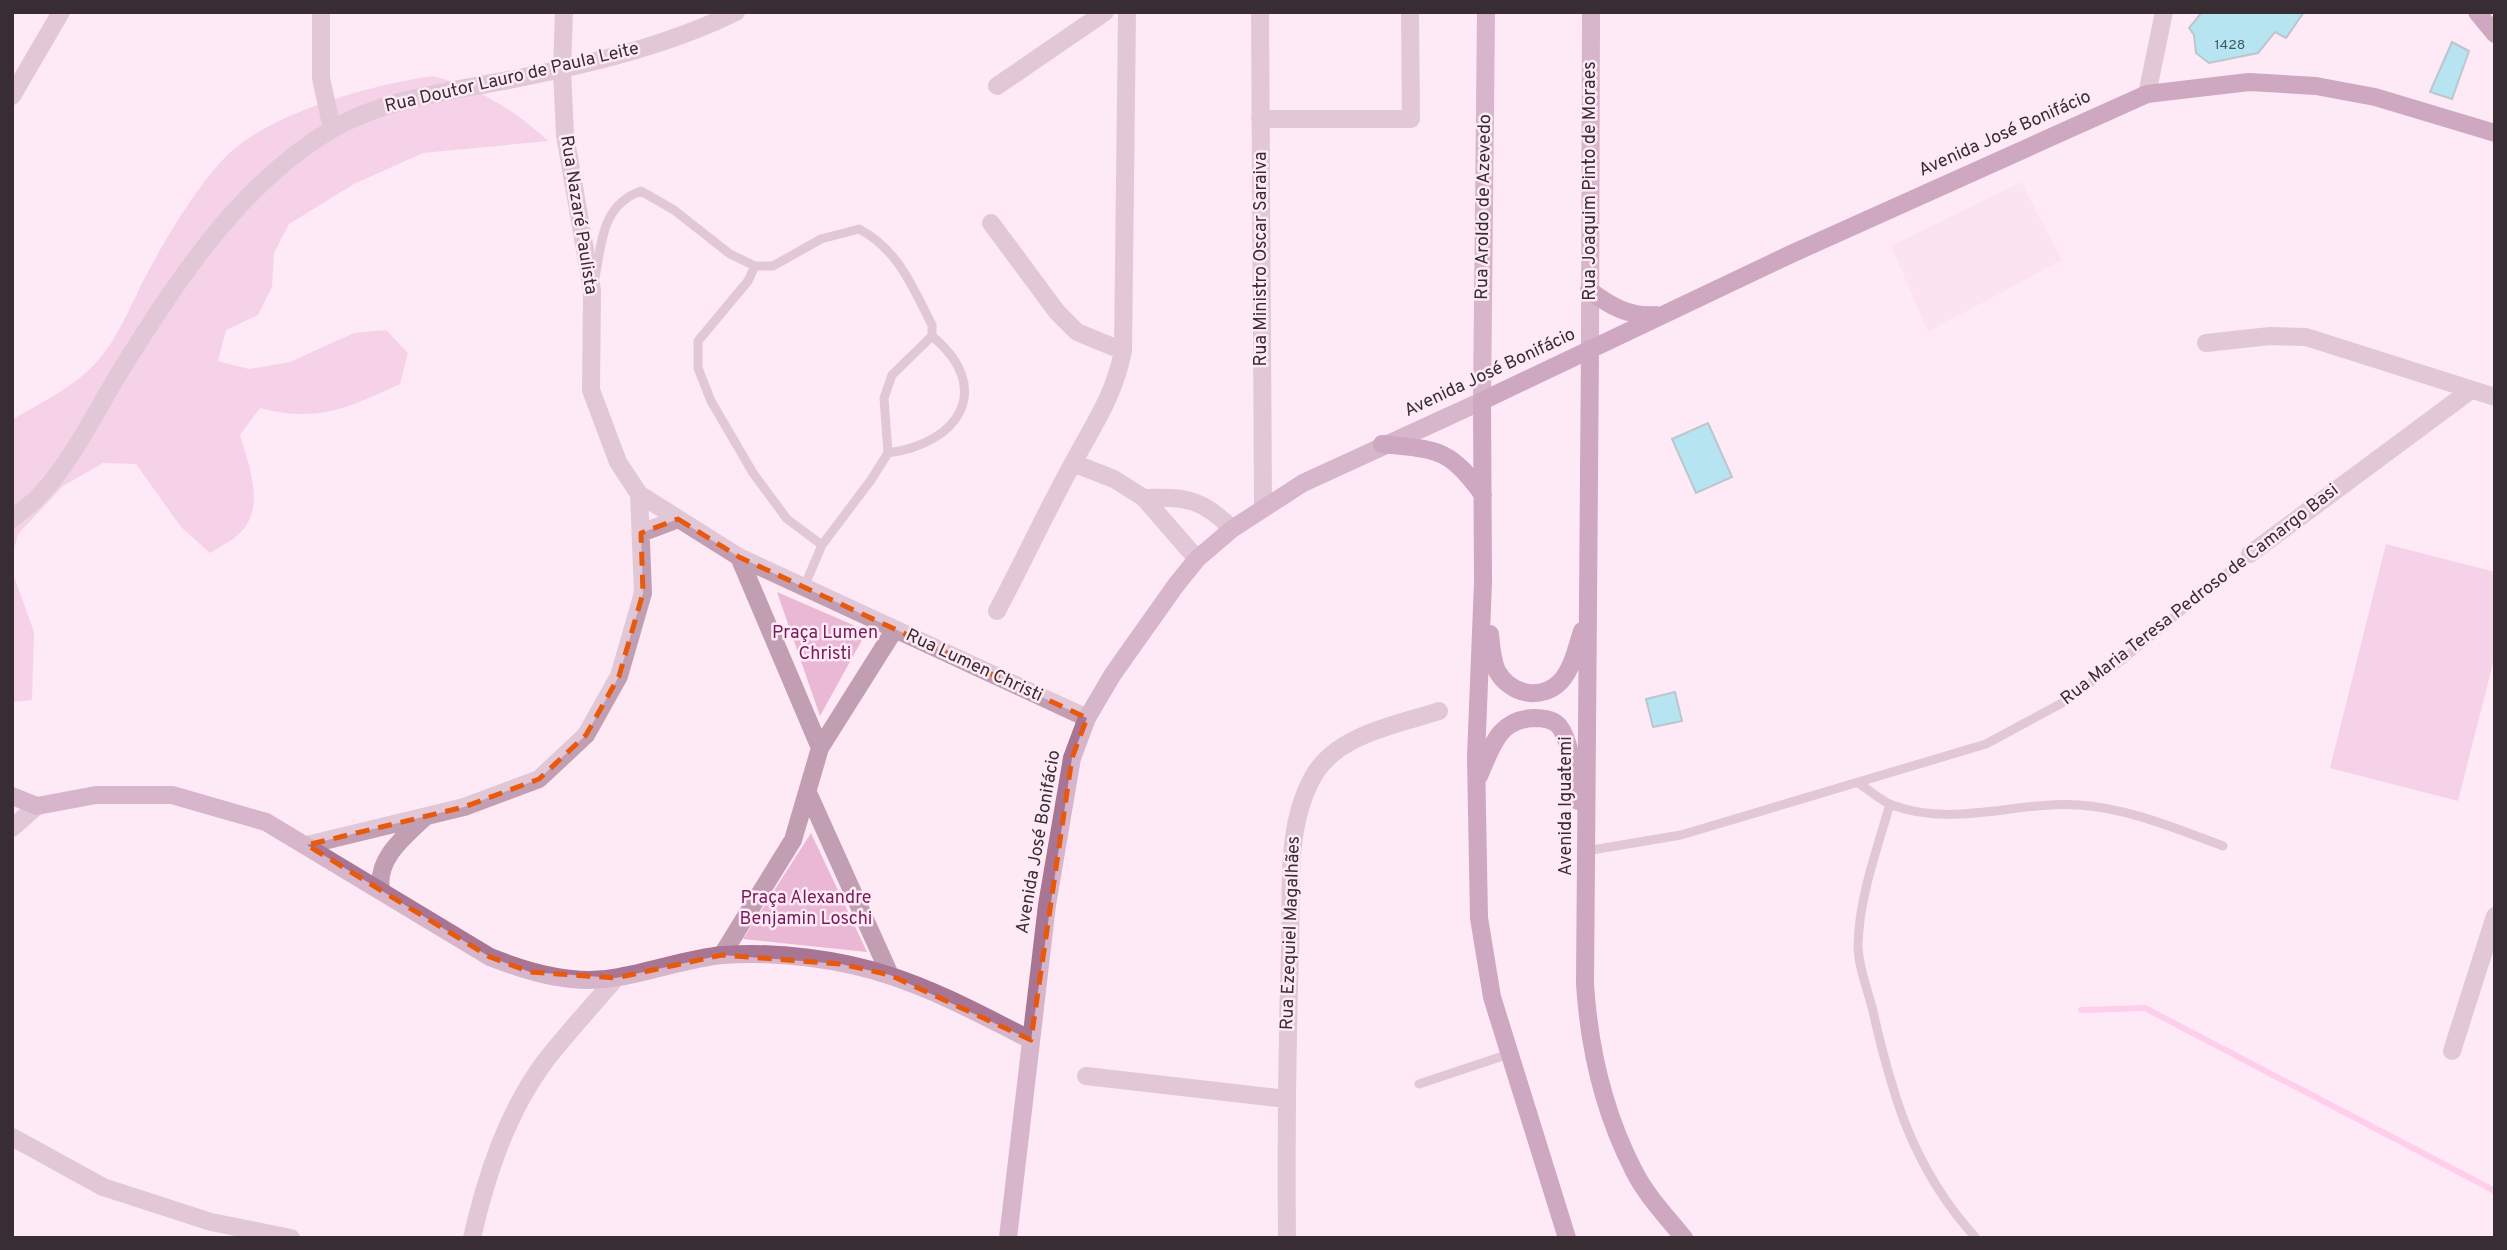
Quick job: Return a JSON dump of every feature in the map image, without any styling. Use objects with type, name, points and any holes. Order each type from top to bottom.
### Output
[{"type":"main road","name":"Rua Aroldo de Azevedo","points":[[1482,401],[1486,12]]},
{"type":"main road","points":[[2477,12],[2495,34]]},
{"type":"main road","name":"Rua Joaquim Pinto de Moraes","points":[[1590,349],[1591,13]]},
{"type":"main road","name":"Avenida José Bonifácio","points":[[1008,1238],[1046,905],[1072,758],[1087,718],[1113,674],[1197,559],[1232,529],[1263,506],[1382,444],[1482,401],[2028,145],[2147,94],[2249,82],[2316,86],[2375,97],[2495,133]]},
{"type":"main road","points":[[1589,290],[1624,311],[1640,317],[1662,315]]},
{"type":"main road","name":"Avenida Iguatemi","points":[[1590,349],[1586,846],[1588,1024],[1605,1101],[1633,1170],[1684,1238]]},
{"type":"main road","points":[[1482,401],[1483,582],[1477,781],[1479,918],[1492,997],[1567,1238]]},
{"type":"main road","points":[[1382,444],[1430,449],[1450,456],[1464,469],[1483,495]]},
{"type":"main road","points":[[1483,582],[1492,652],[1497,670],[1511,687],[1523,692],[1547,691],[1562,680],[1578,644],[1587,610]]},
{"type":"main road","points":[[1477,781],[1498,732],[1514,721],[1546,718],[1559,726],[1567,743],[1586,846]]},
{"type":"main road","points":[[12,796],[37,806],[96,795],[172,795],[266,822],[490,957],[520,969],[569,979],[616,978],[722,955],[777,957],[841,964],[890,975],[942,996],[1031,1040]]},
{"type":"street","points":[[12,96],[61,12]]},
{"type":"street","points":[[321,12],[321,78],[332,129]]},
{"type":"street","name":"Rua Nazaré Paulista","points":[[564,12],[562,70],[565,135],[592,290],[591,390],[618,462],[639,494]]},
{"type":"street","name":"Rua Doutor Lauro de Paula Leite","points":[[12,519],[41,494],[141,338],[225,221],[271,175],[332,129],[370,111],[417,98],[562,70],[692,34],[736,12]]},
{"type":"street","points":[[997,86],[1105,12]]},
{"type":"street","points":[[997,611],[1073,463],[1109,402],[1124,351],[1127,12]]},
{"type":"street","name":"Rua Ministro Oscar Saraiva","points":[[1260,12],[1263,506]]},
{"type":"street","points":[[1260,119],[1411,119],[1410,12]]},
{"type":"street","points":[[2147,94],[2164,12]]},
{"type":"street","points":[[991,223],[1057,312],[1077,332],[1124,351]]},
{"type":"street","points":[[2206,343],[2270,336],[2306,337],[2495,397]]},
{"type":"street","name":"Rua Maria Teresa Pedroso de Camargo Basi","points":[[2250,554],[2471,390]]},
{"type":"street","points":[[1073,463],[1114,479],[1144,498],[1197,559]]},
{"type":"street","points":[[307,845],[464,807],[539,779],[586,735],[619,676],[643,593],[639,494]]},
{"type":"street","name":"Rua Lumen Christi","points":[[639,494],[739,557],[1087,718]]},
{"type":"street","points":[[1144,498],[1188,498],[1214,510],[1232,529]]},
{"type":"street","points":[[641,533],[678,519]]},
{"type":"street","points":[[739,557],[820,748]]},
{"type":"street","points":[[722,955],[793,840],[820,748],[895,629]]},
{"type":"street","name":"Rua Ezequiel Magalhães","points":[[1287,1238],[1286,1099],[1295,822],[1315,774],[1342,746],[1374,732],[1438,711]]},
{"type":"street","points":[[808,795],[890,975]]},
{"type":"street","points":[[12,828],[37,806]]},
{"type":"street","points":[[381,890],[379,876],[389,855],[398,842],[427,816]]},
{"type":"street","points":[[2452,1051],[2494,919]]},
{"type":"street","points":[[472,1238],[485,1181],[507,1129],[545,1062],[616,978]]},
{"type":"street","points":[[1086,1076],[1286,1099]]},
{"type":"street","points":[[12,1137],[103,1187],[211,1222],[291,1238]]},
{"type":"lane","points":[[592,290],[604,232],[616,204],[641,191],[674,210],[730,254],[755,266],[774,266],[821,239],[859,229],[875,237],[896,258],[932,325],[932,336],[892,375],[884,398],[888,453],[822,545],[804,587]]},
{"type":"lane","points":[[755,266],[748,281],[698,341],[698,368],[710,401],[753,473],[787,519],[822,545]]},
{"type":"lane","points":[[888,453],[909,450],[942,434],[959,413],[968,387],[961,366],[951,351],[932,336]]},
{"type":"lane","name":"Rua Maria Teresa Pedroso de Camargo Basi","points":[[1586,846],[1681,835],[1860,784],[1986,744],[2062,704],[2157,633],[2250,554]]},
{"type":"lane","points":[[1860,784],[1890,804],[1923,813],[1975,814],[2053,805],[2112,809],[2223,846]]},
{"type":"lane","points":[[1890,804],[1866,891],[1858,946],[1890,1081],[1910,1142],[1952,1212],[1976,1238]]},
{"type":"lane","points":[[1419,1084],[1509,1054]]},
{"type":"highlighted area","points":[[678,519],[739,557],[1087,718],[1072,758],[1031,1040],[890,975],[841,964],[722,955],[616,978],[530,972],[490,957],[307,845],[464,807],[539,779],[586,735],[619,676],[643,593],[641,533]]},
{"type":"shaded area","points":[[2021,182],[2062,260],[1928,332],[1891,246]]},
{"type":"green space","points":[[433,76],[495,101],[548,141],[423,153],[354,184],[289,224],[274,253],[272,287],[258,315],[226,330],[218,361],[249,369],[290,362],[354,333],[386,330],[408,353],[400,384],[332,411],[299,414],[260,408],[240,435],[251,473],[254,500],[252,513],[247,525],[238,535],[210,553],[181,527],[136,464],[103,463],[63,486],[18,534],[12,556],[12,420],[69,385],[99,359],[120,328],[176,223],[211,173],[234,149],[254,135],[302,111],[356,93]]},
{"type":"green space","points":[[2386,544],[2495,572],[2495,655],[2458,801],[2330,768]]},
{"type":"green space","points":[[12,571],[34,632],[32,700],[12,702]]},
{"type":"green space","name":"Praça Lumen Christi","points":[[777,592],[867,631],[820,716]]},
{"type":"green space","name":"Praça Alexandre Benjamin Loschi","points":[[811,833],[867,952],[743,939]]},
{"type":"building","points":[[2202,12],[2304,12],[2286,38],[2275,32],[2258,53],[2209,63],[2196,53],[2194,35],[2189,28]]},
{"type":"building","points":[[2452,42],[2469,51],[2452,99],[2430,92]]},
{"type":"building","points":[[1708,423],[1732,477],[1696,493],[1672,439]]},
{"type":"building","points":[[1675,692],[1682,721],[1653,727],[1646,699]]},
{"type":"waterway","points":[[2081,1010],[2145,1008],[2495,1191]]}]
